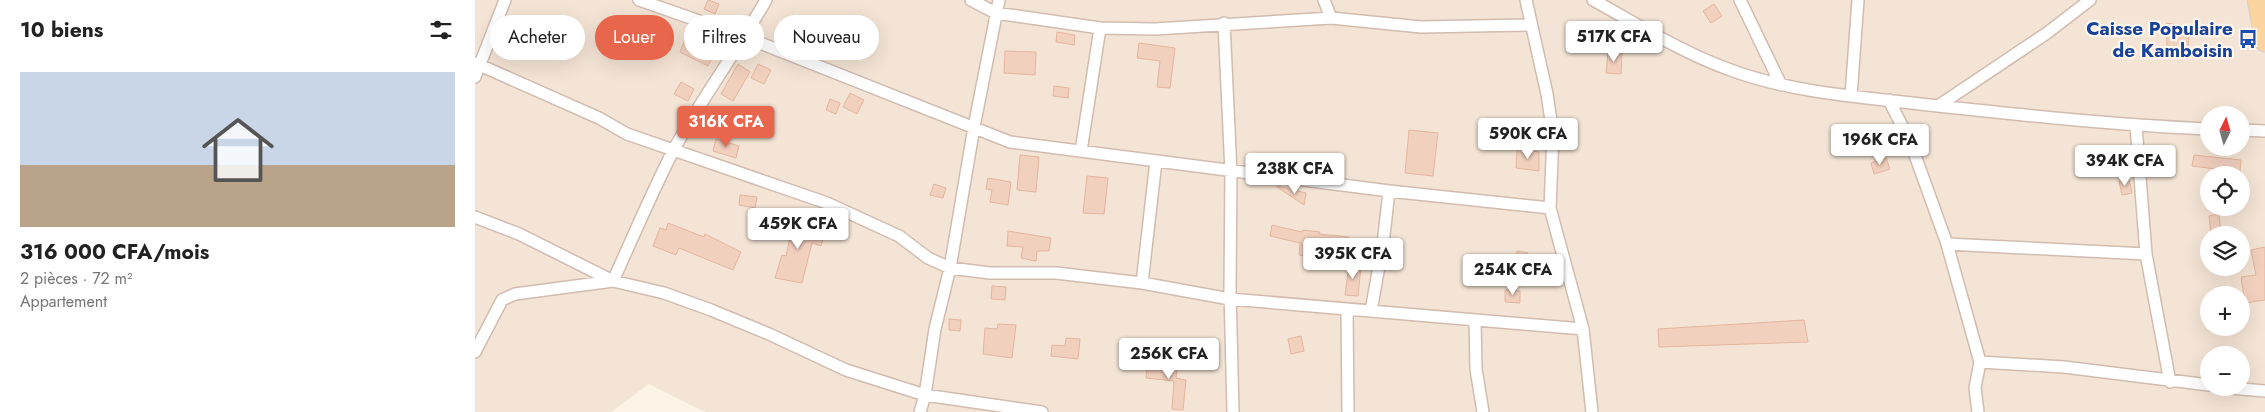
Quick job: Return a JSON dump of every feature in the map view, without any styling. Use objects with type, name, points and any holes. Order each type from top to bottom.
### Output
[{"type":"main road","points":[[2257,0],[2265,42]]},
{"type":"street","points":[[475,77],[477,64],[505,0]]},
{"type":"street","points":[[639,0],[684,16]]},
{"type":"street","points":[[757,15],[766,0]]},
{"type":"street","points":[[971,0],[996,12],[1100,28],[1155,29],[1331,18],[1421,27],[1530,25]]},
{"type":"street","points":[[920,412],[925,395],[935,329],[950,268],[974,127],[999,0]]},
{"type":"street","points":[[1324,0],[1331,18]]},
{"type":"street","points":[[1526,0],[1530,25],[1547,94],[1553,134],[1550,208],[1583,329],[1592,412]]},
{"type":"street","points":[[1593,0],[1702,58],[1728,69],[1781,85],[1851,96],[1938,106],[2136,126],[2200,129]]},
{"type":"street","points":[[1740,0],[1781,85]]},
{"type":"street","points":[[1851,96],[1858,0]]},
{"type":"street","points":[[1938,106],[2047,33],[2090,0]]},
{"type":"street","points":[[1224,24],[1231,172],[1230,299],[1233,412]]},
{"type":"street","points":[[1081,150],[1100,28]]},
{"type":"street","points":[[764,44],[1010,142],[1081,150],[1231,172],[1550,208]]},
{"type":"street","points":[[613,281],[674,150],[701,102],[729,60]]},
{"type":"street","points":[[477,64],[599,118],[627,134],[827,203],[899,236],[928,258],[950,268],[989,273],[1057,274],[1142,283],[1230,299],[1583,329]]},
{"type":"street","points":[[1889,100],[1911,144],[1947,244],[1980,362],[1975,388],[1978,412]]},
{"type":"street","points":[[2136,126],[2146,254],[2170,382]]},
{"type":"street","points":[[2250,130],[2265,131]]},
{"type":"street","points":[[1142,283],[1156,161]]},
{"type":"street","points":[[1371,311],[1383,244],[1389,191]]},
{"type":"street","points":[[475,217],[519,234],[613,281],[664,293],[711,310],[769,334],[845,370],[925,395],[1042,412]]},
{"type":"street","points":[[1947,244],[2146,254]]},
{"type":"street","points":[[475,352],[502,300],[515,294],[613,281]]},
{"type":"street","points":[[1347,309],[1348,412]]},
{"type":"street","points":[[1475,320],[1476,369],[1483,412]]},
{"type":"street","points":[[1980,362],[2064,367],[2200,384]]},
{"type":"street","points":[[2250,390],[2265,391]]},
{"type":"shaded area","points":[[475,0],[2265,0],[2265,412],[705,412],[649,384],[611,412],[475,412]]},
{"type":"building","points":[[708,0],[719,4],[715,14],[704,9]]},
{"type":"building","points":[[1714,4],[1722,16],[1711,23],[1703,11]]},
{"type":"building","points":[[2166,23],[2189,26],[2188,48],[2167,46]]},
{"type":"building","points":[[1057,32],[1075,35],[1074,45],[1056,42]]},
{"type":"building","points":[[684,42],[684,54],[680,52]]},
{"type":"building","points":[[1139,43],[1175,48],[1170,88],[1157,87],[1160,61],[1137,58]]},
{"type":"building","points":[[1005,51],[1036,52],[1035,75],[1004,73]]},
{"type":"building","points":[[1608,52],[1622,53],[1621,74],[1606,73]]},
{"type":"building","points":[[696,60],[711,60],[708,66]]},
{"type":"building","points":[[738,64],[750,72],[733,101],[721,94]]},
{"type":"building","points":[[758,64],[771,70],[764,84],[751,78]]},
{"type":"building","points":[[681,82],[694,89],[688,101],[674,94]]},
{"type":"building","points":[[1054,86],[1069,88],[1068,98],[1053,96]]},
{"type":"building","points":[[850,93],[864,100],[857,114],[843,107]]},
{"type":"building","points":[[830,99],[840,103],[836,114],[826,110]]},
{"type":"building","points":[[1409,130],[1438,133],[1433,176],[1405,173]]},
{"type":"building","points":[[716,139],[739,146],[736,158],[713,151]]},
{"type":"building","points":[[1517,149],[1539,152],[1539,171],[1516,168]]},
{"type":"building","points":[[1020,155],[1039,157],[1036,192],[1017,190]]},
{"type":"building","points":[[2194,155],[2241,160],[2240,166],[2192,166]]},
{"type":"building","points":[[1886,158],[1890,169],[1874,174],[1871,163]]},
{"type":"building","points":[[1087,176],[1108,178],[1104,214],[1083,213]]},
{"type":"building","points":[[988,178],[1011,182],[1008,205],[990,202],[992,190],[986,189]]},
{"type":"building","points":[[2129,179],[2132,193],[2122,195],[2119,181]]},
{"type":"building","points":[[934,184],[946,188],[943,198],[930,195]]},
{"type":"building","points":[[1277,187],[1306,193],[1304,205]]},
{"type":"building","points":[[740,195],[757,197],[755,208],[739,205]]},
{"type":"building","points":[[2209,216],[2219,216],[2220,226],[2210,226]]},
{"type":"building","points":[[784,219],[826,229],[821,246],[812,243],[802,283],[775,278],[782,255],[786,256],[791,232],[781,229]]},
{"type":"building","points":[[668,223],[704,237],[705,234],[741,252],[733,270],[679,248],[676,255],[653,246],[660,228],[666,230]]},
{"type":"building","points":[[1272,225],[1302,232],[1303,230],[1320,232],[1319,234],[1349,237],[1347,259],[1299,255],[1300,243],[1270,236]]},
{"type":"building","points":[[1008,231],[1051,238],[1049,251],[1037,251],[1036,261],[1021,258],[1023,247],[1007,246]]},
{"type":"building","points":[[2265,247],[2265,300],[2250,302],[2250,286],[2242,286],[2241,277],[2256,275],[2251,250]]},
{"type":"building","points":[[1517,251],[1528,253],[1526,267],[1515,266]]},
{"type":"building","points":[[1349,264],[1361,266],[1358,296],[1345,295]]},
{"type":"building","points":[[992,286],[1006,287],[1005,300],[991,299]]},
{"type":"building","points":[[1505,290],[1520,291],[1520,303],[1505,302]]},
{"type":"building","points":[[949,319],[961,320],[960,331],[949,330]]},
{"type":"building","points":[[1804,320],[1808,342],[1659,347],[1658,329]]},
{"type":"building","points":[[998,324],[1016,325],[1012,358],[983,354],[985,328],[997,329]]},
{"type":"building","points":[[1301,336],[1304,351],[1291,354],[1288,339]]},
{"type":"building","points":[[1066,338],[1080,339],[1078,359],[1051,356],[1052,345],[1065,346]]},
{"type":"building","points":[[1148,360],[1178,363],[1176,378],[1186,380],[1183,410],[1172,409],[1174,381],[1146,378]]},
{"type":"place","name":"Caisse Populaire de Kamboisin","points":[[2248,39]]}]
